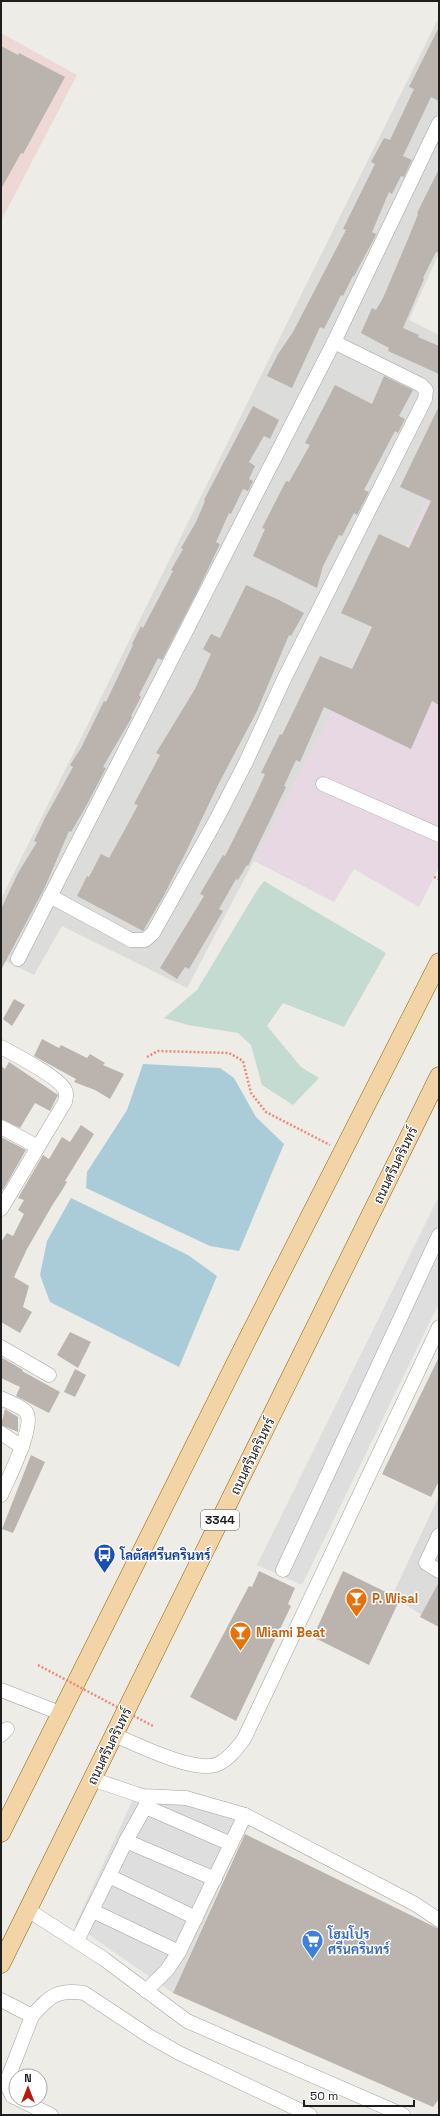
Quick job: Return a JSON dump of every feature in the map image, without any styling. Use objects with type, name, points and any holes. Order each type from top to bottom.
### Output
[{"type":"main road","points":[[1,1833],[342,1152],[439,962]]},
{"type":"main road","name":"ถนนศรีนครินทร์","points":[[1,1964],[439,1076]]},
{"type":"street","points":[[18,959],[334,342],[439,123]]},
{"type":"street","points":[[50,896],[131,940],[145,940],[153,933],[232,788],[284,679],[425,399],[426,390],[421,385],[334,342]]},
{"type":"street","points":[[323,784],[439,835]]},
{"type":"street","points":[[1,1047],[22,1058],[61,1084],[66,1090],[65,1102],[2,1206]]},
{"type":"street","points":[[1,1127],[38,1147]]},
{"type":"street","points":[[283,1570],[439,1235]]},
{"type":"street","points":[[114,1735],[186,1764],[201,1766],[219,1764],[230,1756],[244,1739],[439,1327]]},
{"type":"street","points":[[1,1348],[49,1375]]},
{"type":"street","points":[[1,1398],[25,1412],[28,1424],[22,1447],[1,1495]]},
{"type":"street","points":[[1,1433],[22,1447]]},
{"type":"street","points":[[439,1535],[426,1563],[439,1571]]},
{"type":"street","points":[[1,1690],[60,1713]]},
{"type":"street","points":[[92,1779],[148,1802],[231,1844]]},
{"type":"street","points":[[148,1802],[186,1798],[245,1815],[415,1904],[439,1920]]},
{"type":"street","points":[[77,1940],[93,1912],[126,1841],[148,1802]]},
{"type":"street","points":[[146,1990],[167,1970],[179,1952],[245,1815]]},
{"type":"street","points":[[126,1841],[215,1879]]},
{"type":"street","points":[[109,1876],[196,1918]]},
{"type":"street","points":[[28,1910],[77,1940],[187,2020],[403,2115]]},
{"type":"street","points":[[93,1912],[179,1952]]},
{"type":"street","points":[[12,2068],[32,2016],[47,2000],[58,1993],[71,1991],[84,1994],[148,2036],[179,2053],[310,2115]]},
{"type":"street","points":[[1,2000],[32,2016]]},
{"type":"street","points":[[37,2108],[51,2115]]},
{"type":"path","points":[[434,877],[439,879]]},
{"type":"path","points":[[147,1057],[158,1051],[229,1053],[243,1061],[251,1093],[266,1112],[342,1152]]},
{"type":"path","points":[[38,1665],[153,1726]]},
{"type":"shaded area","points":[[439,17],[439,253],[409,320],[439,335],[439,474],[333,711],[187,988],[62,926],[34,975],[1,959],[1,899]]},
{"type":"shaded area","points":[[1,33],[77,75],[1,221]]},
{"type":"shaded area","points":[[439,474],[439,867],[419,907],[354,869],[334,902],[254,861],[333,711]]},
{"type":"shaded area","points":[[439,1196],[439,1303],[302,1585],[257,1565]]},
{"type":"shaded area","points":[[439,1496],[439,1626],[392,1596]]},
{"type":"shaded area","points":[[139,1786],[251,1826],[244,1833],[173,1993],[75,1925]]},
{"type":"green space","points":[[264,881],[386,953],[344,1027],[283,1003],[267,1026],[301,1067],[319,1078],[293,1105],[262,1085],[251,1045],[238,1033],[188,1025],[164,1018],[197,990]]},
{"type":"water","points":[[143,1064],[220,1068],[234,1078],[256,1117],[284,1144],[239,1251],[210,1246],[86,1188],[87,1172],[127,1110]]},
{"type":"water","points":[[71,1198],[188,1255],[217,1276],[179,1367],[50,1302],[40,1275],[47,1241]]},
{"type":"building","points":[[439,27],[439,101],[431,97],[403,156],[412,160],[404,177],[401,176],[392,194],[389,192],[372,232],[376,234],[375,237],[343,296],[341,295],[324,329],[320,327],[292,388],[267,376],[278,354],[293,332],[346,230],[343,229],[375,164],[371,162],[384,138],[390,140],[414,89],[409,87]]},
{"type":"building","points":[[1,46],[18,55],[19,53],[65,77],[23,154],[21,153],[1,189]]},
{"type":"building","points":[[439,169],[439,253],[436,252],[423,278],[424,279],[403,328],[419,335],[418,337],[439,346],[439,374],[388,351],[389,348],[361,333],[372,308],[376,310],[383,298],[418,214],[417,213]]},
{"type":"building","points":[[384,376],[413,390],[399,416],[405,419],[398,433],[395,431],[364,490],[369,492],[357,515],[354,513],[342,536],[339,535],[323,566],[317,588],[253,556],[265,529],[262,528],[286,481],[289,482],[310,445],[305,443],[335,385],[372,404]]},
{"type":"building","points":[[253,406],[279,420],[270,439],[264,436],[249,462],[255,466],[249,479],[253,481],[248,491],[243,489],[231,514],[229,513],[216,542],[220,544],[198,590],[162,660],[158,658],[139,695],[141,697],[131,716],[132,717],[103,767],[106,768],[84,810],[71,832],[69,831],[45,887],[1,970],[1,909],[18,873],[37,842],[34,841],[45,818],[73,767],[70,765],[81,748],[104,701],[106,702],[141,626],[143,628],[173,571],[171,570],[183,549],[181,548],[196,522],[205,501],[204,500]]},
{"type":"building","points":[[439,406],[439,705],[432,701],[411,749],[324,707],[300,762],[296,760],[284,786],[286,787],[248,866],[247,865],[238,880],[236,879],[219,909],[223,911],[189,969],[185,967],[177,979],[160,968],[204,896],[200,894],[223,855],[225,856],[265,774],[261,773],[280,734],[282,735],[320,656],[352,669],[372,627],[341,613],[379,534],[409,548],[431,501],[400,487]]},
{"type":"building","points":[[246,585],[304,613],[291,636],[289,635],[257,711],[218,785],[163,897],[143,931],[77,896],[87,876],[89,877],[101,854],[109,858],[123,833],[138,805],[134,804],[160,755],[156,753],[195,689],[211,654],[203,649],[211,634],[220,638]]},
{"type":"building","points":[[14,999],[25,1005],[12,1026],[3,1019]]},
{"type":"building","points":[[42,1039],[59,1048],[61,1045],[87,1058],[90,1054],[105,1063],[103,1065],[124,1074],[110,1099],[95,1090],[74,1082],[76,1079],[34,1056]]},
{"type":"building","points":[[9,1062],[58,1095],[50,1111],[35,1103],[20,1128],[1,1119],[1,1066],[5,1069]]},
{"type":"building","points":[[81,1125],[94,1134],[65,1181],[67,1182],[27,1249],[14,1277],[29,1286],[23,1307],[32,1312],[20,1333],[1,1322],[1,1242],[7,1233],[13,1236],[24,1214],[18,1210],[24,1200],[18,1198],[43,1155],[49,1159],[62,1137],[70,1142]]},
{"type":"building","points":[[1,1137],[26,1150],[3,1190],[1,1189]]},
{"type":"building","points":[[70,1332],[91,1342],[78,1368],[57,1355]]},
{"type":"building","points":[[1,1357],[23,1370],[22,1371],[60,1392],[49,1413],[16,1396],[20,1387],[1,1378]]},
{"type":"building","points":[[439,1357],[439,1481],[431,1497],[382,1474]]},
{"type":"building","points":[[75,1369],[86,1375],[75,1397],[64,1392]]},
{"type":"building","points":[[5,1409],[18,1417],[18,1432],[1,1425]]},
{"type":"building","points":[[31,1455],[45,1462],[13,1533],[2,1529]]},
{"type":"building","name":"Miami Beat","points":[[259,1571],[295,1588],[288,1604],[291,1606],[236,1721],[190,1697],[249,1586],[252,1587]]},
{"type":"building","name":"P. Wisal","points":[[343,1571],[400,1599],[369,1665],[313,1637]]},
{"type":"building","points":[[439,1582],[439,1627],[420,1617]]},
{"type":"building","name":"โฮมโปร ศรีนครินทร์","points":[[245,1834],[439,1929],[439,2099],[433,2107],[173,1993]]},
{"type":"place","name":"โลตัสศรีนครินทร์","points":[[104,1574]]},
{"type":"place","name":"P. Wisal","points":[[356,1618]]},
{"type":"place","name":"Miami Beat","points":[[241,1652]]},
{"type":"place","name":"โฮมโปร ศรีนครินทร์","points":[[313,1960]]}]
